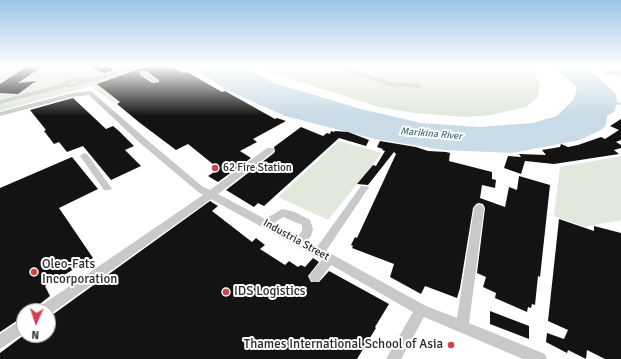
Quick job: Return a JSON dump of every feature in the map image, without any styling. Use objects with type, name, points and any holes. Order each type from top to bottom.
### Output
[{"type":"street","points":[[0,114],[46,102],[91,83]]},
{"type":"street","points":[[385,83],[420,86]]},
{"type":"street","points":[[0,101],[21,96],[24,92],[30,90],[36,90],[39,92],[65,84],[70,86],[83,86]]},
{"type":"street","name":"Industria Street","points":[[83,86],[160,156],[210,195],[302,239],[324,256],[421,310],[540,359]]},
{"type":"street","points":[[46,102],[51,92],[49,89]]},
{"type":"street","points":[[55,303],[210,195],[270,150]]},
{"type":"street","points":[[84,156],[107,188]]},
{"type":"street","points":[[315,277],[324,256],[364,188]]},
{"type":"street","points":[[462,327],[479,208]]},
{"type":"street","points":[[268,222],[282,213],[291,216],[307,225],[307,233],[302,239]]},
{"type":"street","points":[[393,359],[421,310]]},
{"type":"street","points":[[0,342],[16,331]]},
{"type":"shaded area","points":[[0,83],[169,83],[113,103],[91,86],[0,111]]},
{"type":"shaded area","points":[[302,83],[539,83],[540,85],[538,97],[526,107],[491,115],[466,117],[415,113],[379,107]]},
{"type":"shaded area","points":[[339,141],[382,153],[328,220],[278,197]]},
{"type":"shaded area","points":[[621,156],[621,220],[585,227],[554,216],[560,167]]},
{"type":"water","name":"Marikina River","points":[[216,83],[274,83],[361,109],[421,123],[479,127],[533,123],[557,116],[574,99],[577,87],[572,83],[604,83],[615,93],[617,99],[615,111],[607,116],[606,125],[601,130],[580,140],[512,153],[444,150],[375,139],[285,116],[227,90]]},
{"type":"building","points":[[34,83],[18,94],[0,93],[0,84]]},
{"type":"building","points":[[101,83],[206,83],[222,92],[225,91],[275,119],[277,118],[286,121],[253,139],[257,142],[240,151],[251,158],[218,182],[208,176],[219,169],[188,144],[176,150],[117,104],[120,102],[97,84]]},
{"type":"building","points":[[73,98],[106,129],[113,126],[134,146],[125,150],[141,166],[111,180],[83,146],[67,152],[59,142],[54,144],[44,131],[46,130],[30,110]]},
{"type":"building","points":[[621,119],[621,140],[616,142],[621,145],[621,148],[614,150],[619,154],[554,164],[525,161],[521,174],[504,168],[508,156],[521,157],[519,154],[546,155],[542,150],[560,147],[561,144],[568,147],[601,137],[605,139],[619,130],[610,126]]},
{"type":"building","points":[[301,127],[323,136],[327,133],[330,134],[331,131],[348,132],[369,140],[366,146],[339,138],[264,206],[258,203],[254,207],[226,190],[274,153],[274,147]]},
{"type":"building","points":[[380,141],[416,147],[428,151],[450,153],[449,161],[492,172],[492,179],[496,180],[495,188],[482,185],[480,198],[505,207],[509,187],[517,190],[519,176],[550,185],[540,277],[538,276],[535,305],[532,304],[531,308],[528,307],[527,312],[495,298],[496,293],[483,287],[486,277],[477,273],[485,208],[483,204],[476,204],[473,208],[460,288],[457,298],[425,286],[421,294],[390,277],[394,264],[352,248],[353,246],[351,245],[355,237],[357,238],[396,154],[394,152],[368,185],[357,184],[373,165],[376,166],[385,151],[377,147]]},
{"type":"building","points":[[72,157],[98,189],[59,208],[93,258],[45,286],[50,296],[41,303],[16,303],[16,321],[0,332],[0,188]]},
{"type":"building","name":"IDS Logistics","points":[[210,201],[218,206],[212,211],[252,242],[256,238],[265,245],[260,249],[285,265],[289,261],[298,267],[301,265],[305,267],[313,258],[319,262],[308,276],[311,282],[319,282],[329,271],[389,304],[357,359],[0,359],[0,353],[16,341],[16,343],[56,343],[56,312]]},
{"type":"building","points":[[559,219],[594,231],[594,226],[621,233],[621,359],[605,359],[587,350],[586,359],[568,350],[567,353],[546,342],[547,333],[564,339],[568,330],[548,321]]},
{"type":"building","points":[[490,311],[529,326],[529,339],[490,324]]},
{"type":"waterway","points":[[614,103],[621,104]]},
{"type":"place","name":"62 Fire Station","points":[[215,168]]},
{"type":"place","name":"Oleo-Fats Incorporation","points":[[34,272]]},
{"type":"place","name":"IDS Logistics","points":[[226,292]]},
{"type":"place","name":"Thames International School of Asia","points":[[451,345]]}]
